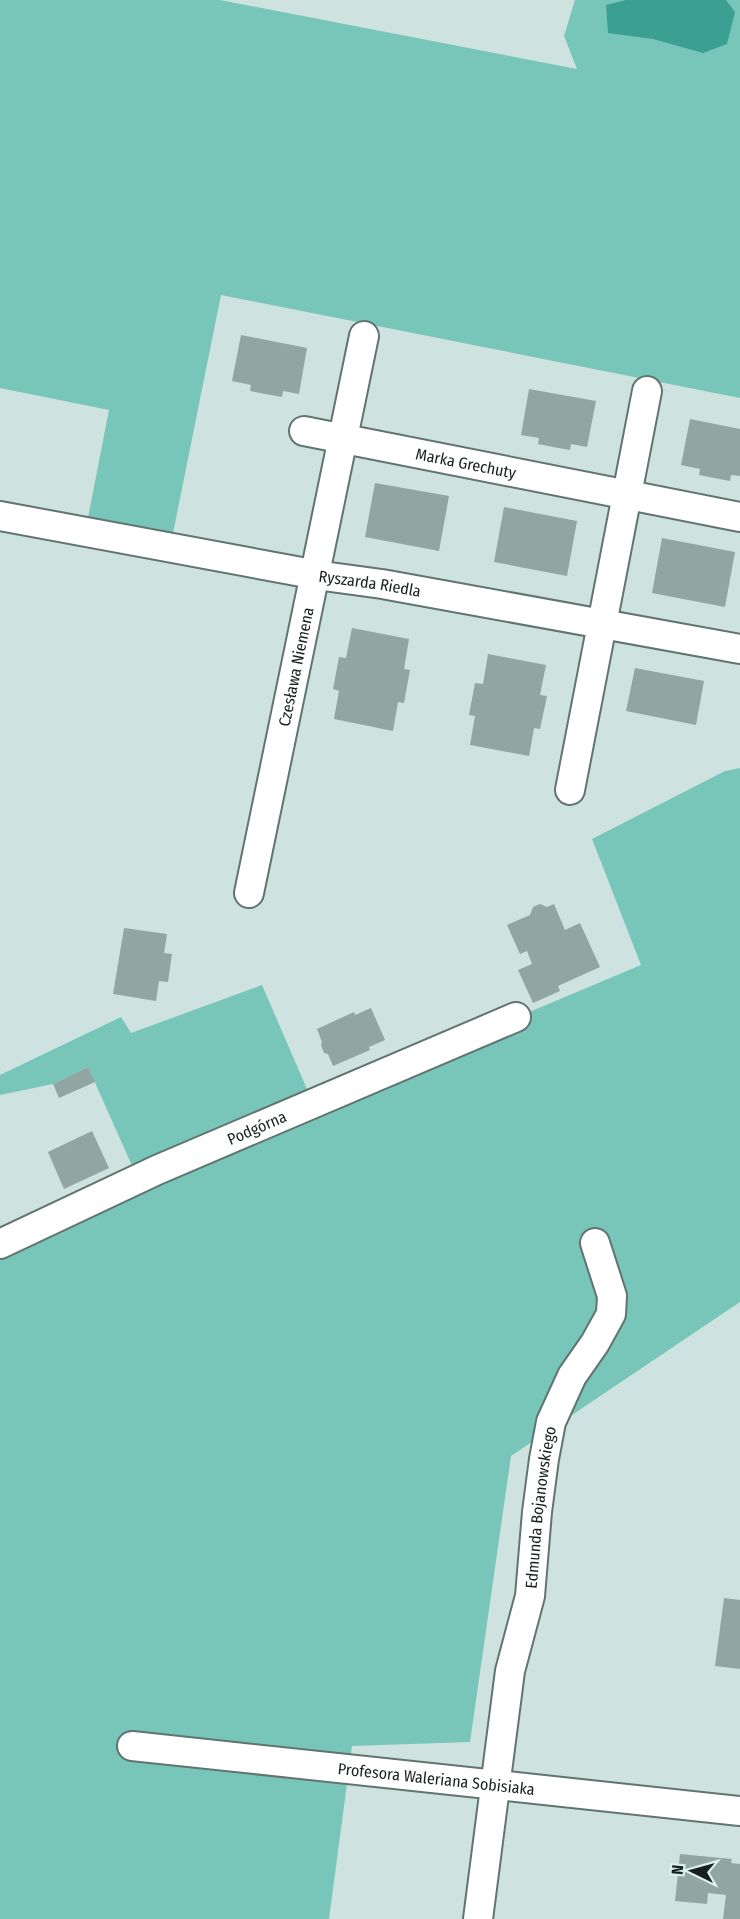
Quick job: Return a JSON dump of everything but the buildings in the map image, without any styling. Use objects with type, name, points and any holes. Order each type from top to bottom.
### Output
[{"type":"street","name":"Czesława Niemena","points":[[249,893],[364,336]]},
{"type":"street","points":[[570,790],[647,391]]},
{"type":"street","name":"Marka Grechuty","points":[[304,431],[740,517]]},
{"type":"street","name":"Ryszarda Riedla","points":[[0,516],[740,649]]},
{"type":"street","name":"Podgórna","points":[[0,1244],[157,1170],[516,1017]]},
{"type":"street","name":"Edmunda Bojanowskiego","points":[[478,1919],[510,1671],[530,1596],[537,1512],[550,1422],[572,1377],[595,1343],[610,1314],[612,1296],[595,1243]]},
{"type":"street","name":"Profesora Waleriana Sobisiaka","points":[[132,1746],[740,1811]]},
{"type":"shaded area","points":[[0,0],[220,0],[577,69],[564,36],[575,0],[740,0],[740,398],[221,295],[170,548],[85,533],[109,410],[0,388]]},
{"type":"shaded area","points":[[626,0],[726,0],[735,12],[727,44],[703,53],[653,39],[608,33],[606,5]]},
{"type":"shaded area","points":[[740,768],[740,1302],[511,1456],[470,1742],[352,1746],[329,1919],[0,1919],[0,1244],[138,1179],[88,1067],[53,1084],[0,1095],[0,1075],[121,1017],[131,1033],[262,985],[313,1103],[641,965],[592,839],[725,771]]}]
